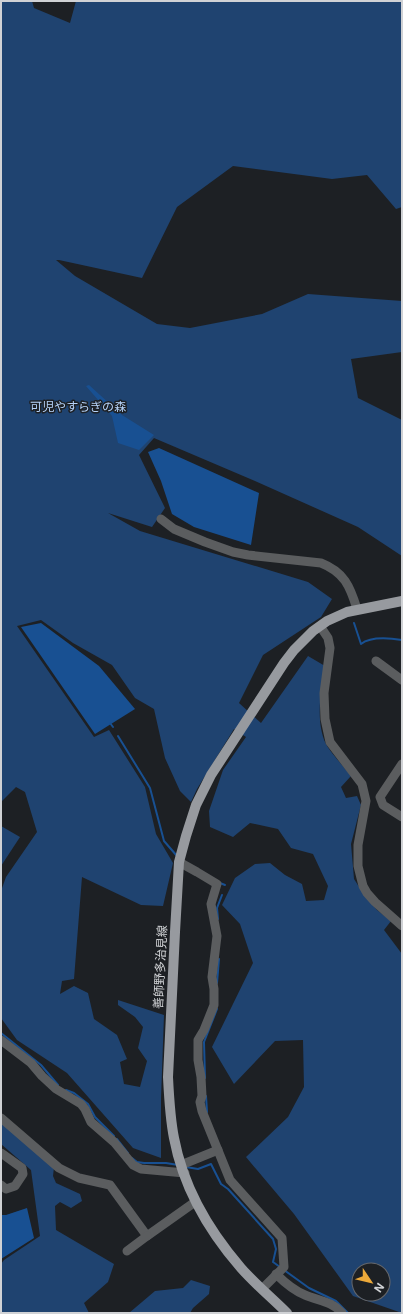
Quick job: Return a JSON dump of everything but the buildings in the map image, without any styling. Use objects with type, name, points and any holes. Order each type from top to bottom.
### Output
[{"type":"main road","name":"善師野多治見線","points":[[287,1313],[242,1269],[212,1231],[195,1202],[174,1139],[168,1077],[179,862],[196,805],[211,775],[284,663],[306,637],[320,626],[337,616],[357,609],[402,601]]},
{"type":"street","points":[[161,519],[174,529],[233,552],[321,564],[330,567],[345,580],[351,590],[357,609]]},
{"type":"street","points":[[320,626],[328,638],[330,648],[324,693],[325,719],[330,742],[362,784],[366,801],[358,845],[358,866],[363,886],[367,894],[402,926]]},
{"type":"street","points":[[376,661],[402,680]]},
{"type":"street","points":[[402,764],[380,797],[382,805],[402,817]]},
{"type":"street","points":[[366,801],[380,801]]},
{"type":"street","points":[[179,862],[217,884],[211,904],[217,936],[212,977],[214,1005],[204,1030],[198,1040],[198,1060],[202,1078],[202,1096],[200,1102],[202,1111],[230,1180],[282,1238],[280,1271],[262,1289]]},
{"type":"street","points":[[1,1040],[31,1063],[56,1089],[81,1104],[92,1122],[114,1142],[133,1164],[141,1168],[168,1170],[184,1167],[218,1150]]},
{"type":"street","points":[[1,1118],[59,1168],[79,1178],[110,1185],[146,1236]]},
{"type":"street","points":[[1,1153],[22,1168],[23,1174],[15,1186],[6,1189],[1,1185]]},
{"type":"street","points":[[127,1251],[195,1202]]},
{"type":"street","points":[[280,1271],[296,1290],[305,1295],[335,1305],[342,1313]]},
{"type":"green space","name":"可児やすらぎの森","points":[[1,1],[32,1],[34,8],[70,23],[76,1],[402,1],[402,207],[396,209],[367,175],[332,179],[233,166],[177,207],[142,278],[56,260],[75,276],[157,324],[190,328],[262,314],[308,294],[402,301],[402,352],[351,359],[358,398],[402,420],[402,556],[358,527],[154,438],[139,455],[165,508],[152,527],[108,513],[140,531],[308,582],[332,599],[321,617],[263,655],[239,703],[261,723],[308,656],[325,666],[320,705],[323,735],[328,748],[351,776],[341,787],[346,798],[357,796],[361,805],[351,844],[354,879],[365,896],[377,910],[391,921],[384,930],[402,954],[402,1313],[370,1302],[391,1302],[391,1262],[351,1262],[351,1293],[294,1214],[246,1157],[288,1117],[304,1087],[303,1040],[275,1041],[234,1084],[212,1047],[253,963],[240,924],[222,905],[235,878],[255,864],[270,863],[285,875],[302,884],[306,901],[324,900],[328,886],[313,854],[291,848],[278,829],[250,823],[233,837],[210,827],[209,811],[223,770],[246,737],[234,729],[197,789],[191,802],[180,791],[165,758],[154,709],[135,698],[112,665],[73,643],[41,620],[17,626],[94,737],[109,730],[145,787],[156,834],[173,863],[163,906],[141,905],[82,877],[74,979],[62,981],[60,994],[74,986],[88,993],[94,1019],[117,1035],[127,1059],[120,1062],[124,1084],[140,1087],[147,1061],[138,1048],[143,1027],[135,1017],[118,1005],[118,1000],[164,1015],[161,1099],[161,1158],[133,1148],[67,1073],[17,1040],[1,1018],[1,891],[6,877],[37,832],[25,792],[16,787],[1,802]]},
{"type":"green space","points":[[1,826],[20,837],[1,866]]},
{"type":"green space","points":[[1,1122],[54,1167],[53,1176],[56,1183],[80,1194],[82,1201],[71,1208],[60,1202],[55,1206],[56,1230],[114,1264],[108,1282],[84,1303],[89,1313],[1,1313],[1,1264],[4,1260],[40,1236],[31,1170],[1,1144]]},
{"type":"green space","points":[[191,1280],[210,1286],[209,1294],[193,1308],[190,1313],[129,1313],[155,1291],[183,1288]]},
{"type":"shaded area","points":[[89,385],[122,415],[154,435],[139,450],[118,443],[112,416],[86,386]]},
{"type":"shaded area","points":[[159,448],[259,493],[251,545],[194,527],[172,514],[161,481],[148,452]]},
{"type":"shaded area","points":[[41,623],[99,666],[135,709],[95,734],[21,627]]},
{"type":"shaded area","points":[[27,1208],[34,1238],[1,1259],[1,1215],[6,1215]]},
{"type":"waterway","points":[[354,623],[361,644],[365,641],[375,639],[386,638],[402,640]]},
{"type":"waterway","points":[[110,723],[113,727]]},
{"type":"waterway","points":[[118,736],[150,788],[164,841],[177,856]]},
{"type":"waterway","points":[[220,883],[225,885]]},
{"type":"waterway","points":[[218,919],[217,908],[222,895]]},
{"type":"waterway","points":[[217,983],[219,959]]},
{"type":"waterway","points":[[205,1078],[204,1042],[217,1009]]},
{"type":"waterway","points":[[1,1033],[41,1065],[58,1085]]},
{"type":"waterway","points":[[66,1090],[74,1093],[88,1104],[95,1117],[114,1136]]},
{"type":"waterway","points":[[206,1096],[207,1112]]},
{"type":"waterway","points":[[117,1139],[128,1153]]},
{"type":"waterway","points":[[132,1158],[137,1162],[178,1165]]},
{"type":"waterway","points":[[186,1167],[198,1169],[211,1164],[221,1184],[228,1189],[273,1239],[276,1249],[273,1262],[280,1267]]},
{"type":"waterway","points":[[284,1270],[309,1288],[336,1301],[348,1313]]}]
